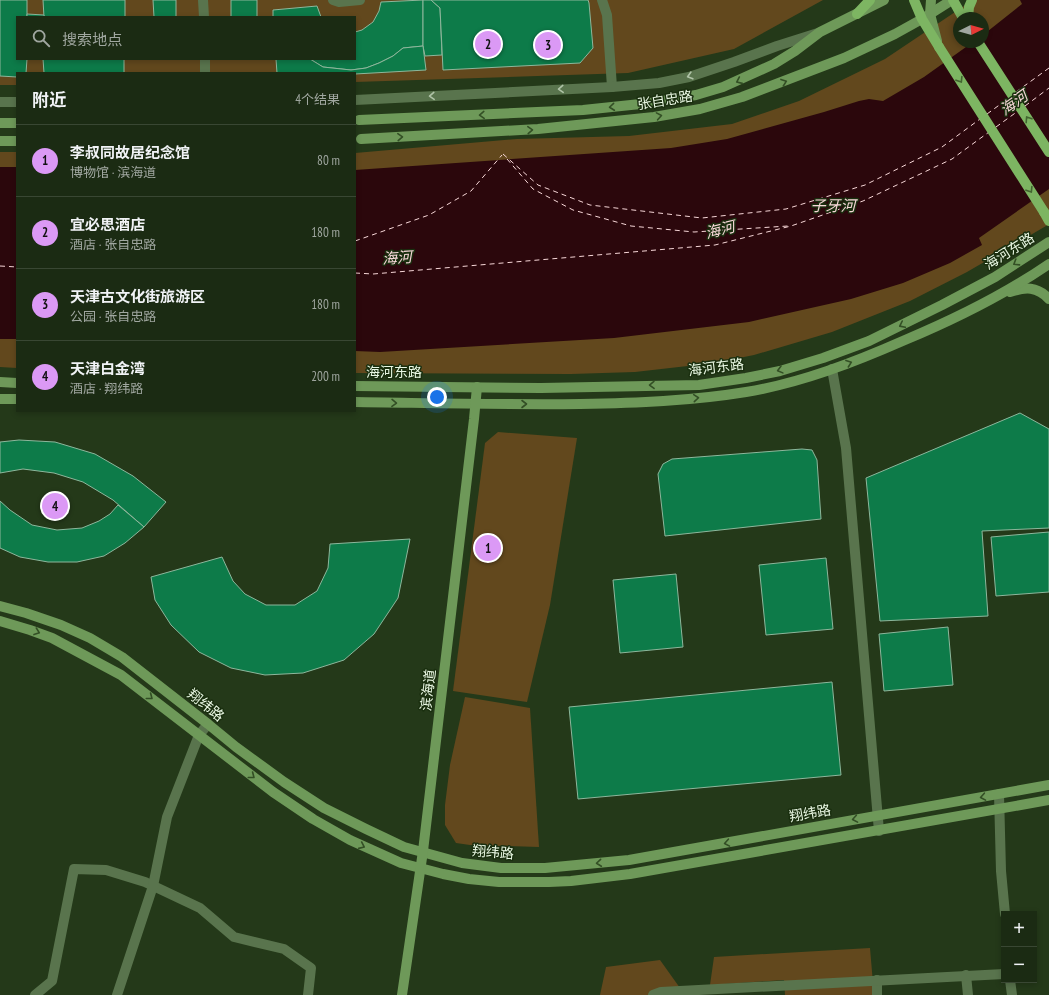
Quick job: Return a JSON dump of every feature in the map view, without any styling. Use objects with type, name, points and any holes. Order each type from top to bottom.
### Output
[{"type":"main road","points":[[857,14],[870,0]]},
{"type":"main road","points":[[914,0],[926,16],[939,47],[1049,221]]},
{"type":"main road","points":[[952,0],[959,12]]},
{"type":"main road","points":[[969,12],[972,0]]},
{"type":"main road","points":[[982,48],[1049,152]]},
{"type":"street","points":[[203,0],[204,16]]},
{"type":"street","points":[[333,0],[339,2],[360,0]]},
{"type":"street","points":[[602,0],[607,15],[612,87]]},
{"type":"street","name":"张自忠路","points":[[359,120],[583,110],[650,103],[696,95],[723,87],[774,64],[795,51],[820,32],[884,0]]},
{"type":"street","points":[[926,16],[931,0]]},
{"type":"street","name":"张自忠路","points":[[361,139],[538,129],[654,117],[700,109],[742,97],[857,52],[895,34],[952,0]]},
{"type":"street","points":[[356,100],[612,87],[659,83],[689,77],[820,32]]},
{"type":"street","points":[[205,60],[205,72]]},
{"type":"street","points":[[0,102],[16,102]]},
{"type":"street","points":[[0,123],[16,123]]},
{"type":"street","points":[[0,141],[16,142]]},
{"type":"street","name":"海河东路","points":[[356,386],[542,388],[699,385],[746,378],[823,358],[868,341],[995,277],[1049,242]]},
{"type":"street","name":"海河东路","points":[[356,402],[475,404],[637,403],[701,398],[748,391],[783,384],[832,369],[873,354],[949,321],[996,296],[1049,264]]},
{"type":"street","points":[[996,296],[1019,289],[1033,288],[1049,298]]},
{"type":"street","points":[[832,369],[846,448],[879,831]]},
{"type":"street","points":[[0,382],[16,383]]},
{"type":"street","name":"滨海道","points":[[402,995],[421,868],[477,387]]},
{"type":"street","points":[[0,399],[16,399]]},
{"type":"street","name":"翔纬路","points":[[0,606],[61,625],[90,638],[122,657],[208,724],[236,748],[324,808],[404,846],[462,863],[501,868],[545,868],[629,860],[1049,785]]},
{"type":"street","name":"翔纬路","points":[[0,621],[52,638],[121,674],[273,792],[313,819],[357,844],[401,863],[469,879],[500,882],[550,882],[630,874],[1049,800]]},
{"type":"street","points":[[117,995],[153,886],[167,817],[199,735],[208,724]]},
{"type":"street","points":[[999,794],[1001,871],[1005,911]]},
{"type":"street","points":[[35,995],[52,981],[74,869],[106,870],[145,882],[200,908],[234,937],[284,949],[310,968],[308,995]]},
{"type":"street","points":[[653,995],[661,992],[1001,974]]},
{"type":"street","points":[[966,976],[968,995]]},
{"type":"street","points":[[877,980],[877,995]]},
{"type":"street","points":[[1010,983],[1012,995]]},
{"type":"shaded area","points":[[0,0],[823,0],[734,49],[628,73],[356,82],[356,72],[16,72],[16,85],[0,85]]},
{"type":"shaded area","name":"子牙河","points":[[973,0],[1049,0],[1049,223],[967,272],[910,301],[832,332],[754,355],[714,363],[635,372],[571,374],[356,373],[356,153],[517,139],[629,136],[732,124],[799,101],[885,59],[953,13],[953,48],[989,48],[989,12],[955,12]]},
{"type":"shaded area","points":[[0,152],[16,152],[16,368],[0,367]]},
{"type":"shaded area","points":[[498,432],[577,438],[550,605],[527,702],[453,691],[485,443]]},
{"type":"shaded area","points":[[465,697],[530,708],[539,847],[470,845],[456,843],[445,825],[445,805],[450,765]]},
{"type":"shaded area","points":[[870,948],[874,995],[785,995],[784,980],[710,985],[714,957]]},
{"type":"shaded area","points":[[660,960],[685,995],[600,995],[606,967]]},
{"type":"water","name":"子牙河","points":[[1020,0],[1049,0],[1049,189],[979,238],[982,245],[950,263],[903,283],[851,299],[749,322],[614,338],[380,352],[356,351],[356,170],[671,148],[727,139],[859,101],[869,99],[883,101],[924,77],[965,48],[989,48],[989,30],[1022,4]]},
{"type":"water","points":[[0,167],[16,167],[16,339],[0,339]]},
{"type":"building","points":[[0,0],[27,0],[27,16],[16,16],[16,60],[27,60],[26,72],[16,72],[16,77],[0,76]]},
{"type":"building","points":[[43,0],[125,0],[125,16],[44,16]]},
{"type":"building","points":[[153,0],[176,0],[176,16],[154,16]]},
{"type":"building","points":[[231,0],[257,0],[257,16],[231,16]]},
{"type":"building","points":[[423,0],[423,46],[403,48],[393,56],[379,63],[366,68],[351,70],[323,67],[312,60],[356,60],[356,32],[362,30],[373,22],[379,11],[381,2]]},
{"type":"building","points":[[423,0],[431,0],[440,8],[442,55],[425,56],[423,46]]},
{"type":"building","points":[[431,0],[588,0],[593,48],[580,63],[443,70],[440,8]]},
{"type":"building","points":[[317,6],[321,16],[273,16],[273,10]]},
{"type":"building","points":[[27,14],[44,15],[44,16],[27,16]]},
{"type":"building","points":[[423,46],[426,70],[356,74],[356,72],[277,72],[276,60],[312,60],[323,67],[351,70],[366,68],[393,56],[403,48]]},
{"type":"building","points":[[43,60],[124,60],[124,72],[44,72]]},
{"type":"building","points":[[1020,413],[1049,429],[1049,528],[982,531],[988,616],[880,621],[866,478]]},
{"type":"building","points":[[19,440],[55,442],[95,454],[133,476],[166,502],[144,527],[113,500],[83,482],[54,473],[23,469],[0,473],[0,442]]},
{"type":"building","points":[[802,449],[812,450],[817,460],[821,519],[665,536],[658,474],[663,464],[672,459]]},
{"type":"building","points":[[0,501],[32,525],[57,530],[82,528],[99,521],[110,514],[118,505],[144,527],[125,543],[104,556],[77,562],[48,562],[20,557],[0,548]]},
{"type":"building","points":[[1049,532],[1049,592],[996,596],[991,537]]},
{"type":"building","points":[[410,539],[398,598],[374,634],[344,660],[303,673],[265,675],[231,668],[199,652],[171,625],[155,600],[151,577],[222,557],[233,581],[245,594],[266,605],[295,605],[317,591],[328,568],[330,544]]},
{"type":"building","points":[[826,558],[833,629],[766,635],[759,565]]},
{"type":"building","points":[[676,574],[683,647],[620,653],[613,580]]},
{"type":"building","points":[[948,627],[953,685],[884,691],[879,634]]},
{"type":"building","points":[[832,682],[841,775],[578,799],[569,707]]},
{"type":"ferry route","points":[[1016,92],[1049,68]]},
{"type":"ferry route","points":[[1025,106],[1049,88]]},
{"type":"ferry route","points":[[987,114],[1009,98]]},
{"type":"ferry route","points":[[996,127],[1018,111]]},
{"type":"ferry route","points":[[503,154],[538,185],[590,205],[702,218],[786,209],[865,185],[942,147],[980,119]]},
{"type":"ferry route","points":[[356,273],[373,274],[715,245],[791,226],[863,201],[952,159],[989,132]]},
{"type":"ferry route","points":[[356,241],[429,215],[471,191],[502,155]]},
{"type":"ferry route","points":[[507,159],[533,189],[573,210],[631,226],[694,232],[788,226]]},
{"type":"ferry route","points":[[0,266],[16,267]]},
{"type":"place","name":"宜必思酒店","points":[[488,44]]},
{"type":"place","name":"天津古文化街旅游区","points":[[548,45]]},
{"type":"place","name":"天津白金湾","points":[[55,506]]},
{"type":"place","name":"李叔同故居纪念馆","points":[[488,548]]},
{"type":"water label","name":"海河","points":[[1014,103]]},
{"type":"water label","name":"海河","points":[[720,230]]},
{"type":"water label","name":"海河","points":[[397,258]]}]
